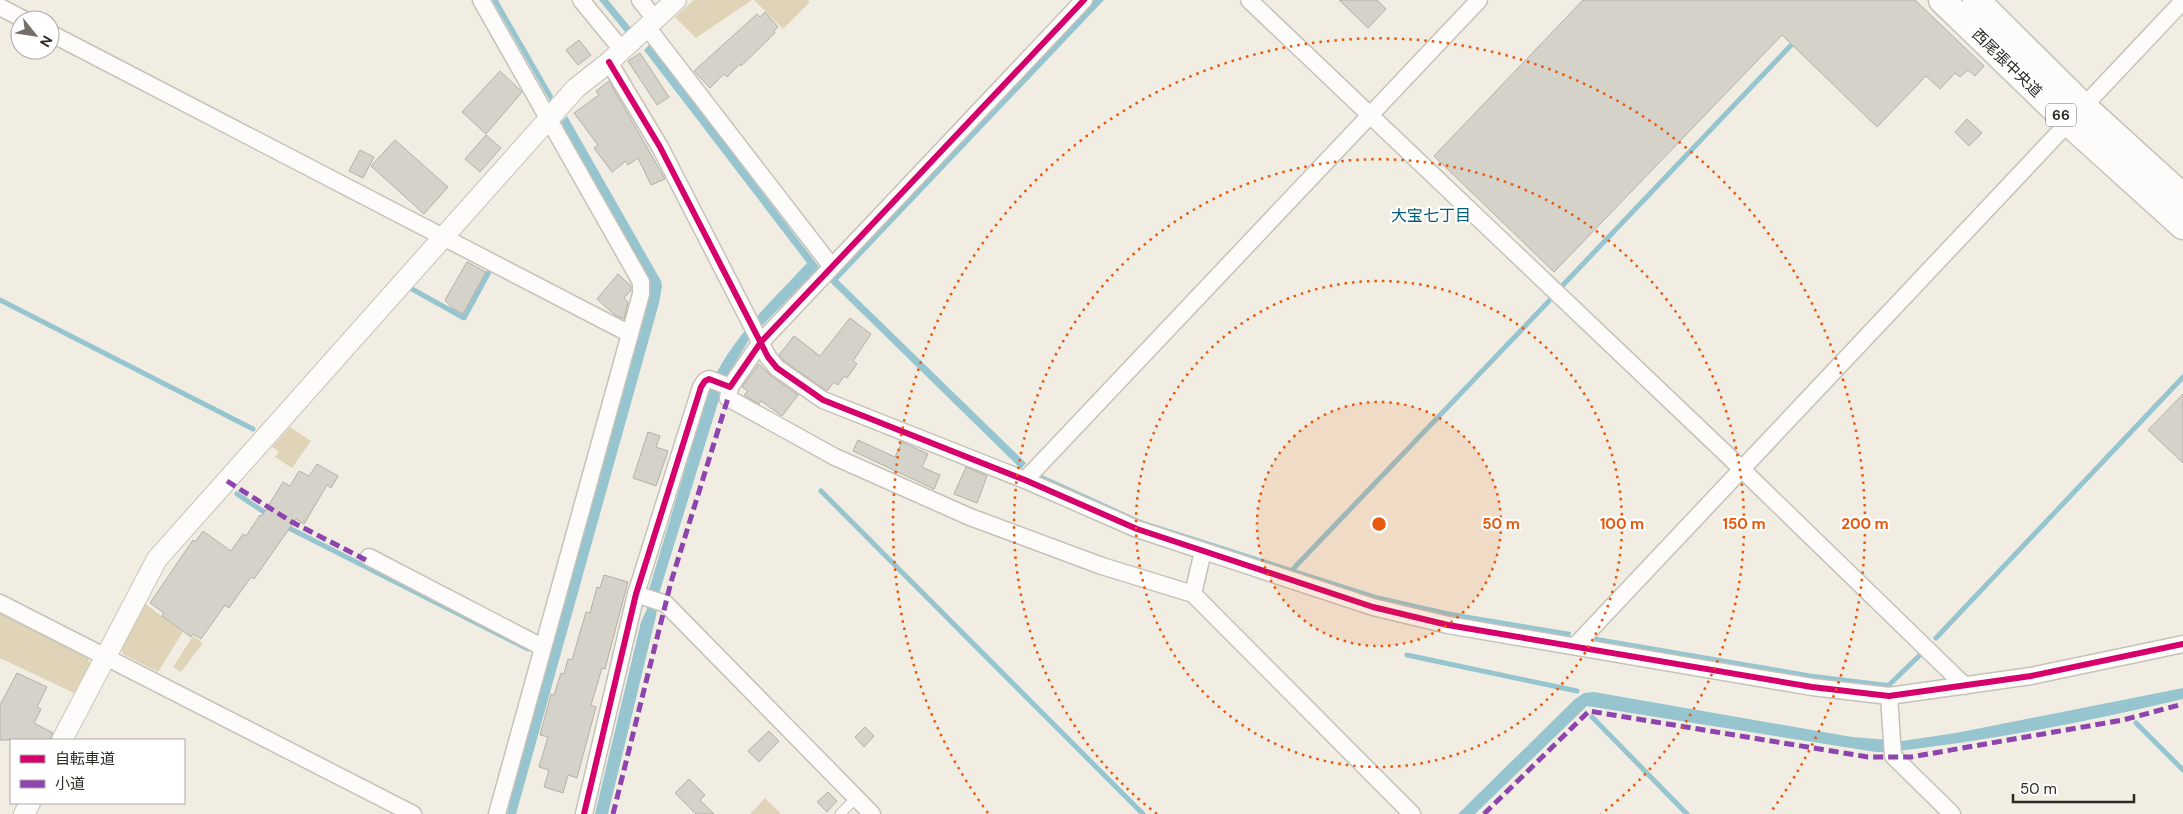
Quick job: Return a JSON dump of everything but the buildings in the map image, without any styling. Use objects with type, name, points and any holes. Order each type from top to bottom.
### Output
[{"type":"main road","name":"西尾張中央道","points":[[1942,0],[2076,115],[2183,197]]},
{"type":"main road","name":"西尾張中央道","points":[[1976,0],[2076,115],[2183,226]]},
{"type":"street","points":[[481,0],[641,282],[641,294],[497,814]]},
{"type":"street","points":[[582,0],[616,56],[660,147],[768,357],[777,368],[823,400],[1025,480],[1137,529],[1373,607],[1448,624],[1812,687],[1889,696],[2030,676],[2183,644]]},
{"type":"street","points":[[640,0],[651,23],[832,267]]},
{"type":"street","points":[[63,739],[157,558],[576,88],[616,56],[676,0]]},
{"type":"street","points":[[1084,0],[832,267],[760,339],[729,387],[728,398],[836,457],[970,517],[1049,547],[1193,594],[1412,814]]},
{"type":"street","points":[[1249,0],[1742,470],[1965,686]]},
{"type":"street","points":[[1025,480],[1480,0]]},
{"type":"street","points":[[1576,645],[2183,1]]},
{"type":"street","points":[[60,38],[630,334]]},
{"type":"street","points":[[584,814],[640,596],[701,387],[705,381],[709,380],[729,387]]},
{"type":"street","points":[[1193,594],[1203,551]]},
{"type":"street","points":[[369,557],[542,646]]},
{"type":"street","points":[[640,596],[662,602],[672,611],[872,814]]},
{"type":"street","points":[[0,603],[414,814]]},
{"type":"street","points":[[1889,696],[1893,756],[1952,814]]},
{"type":"lane","points":[[840,814],[856,798]]},
{"type":"shaded area","points":[[694,0],[752,0],[696,38],[675,17]]},
{"type":"shaded area","points":[[754,0],[808,0],[810,2],[783,29]]},
{"type":"shaded area","points":[[290,427],[311,441],[292,468],[275,457],[279,452],[272,447]]},
{"type":"shaded area","points":[[144,603],[183,632],[158,672],[123,654],[121,648]]},
{"type":"shaded area","points":[[0,612],[87,656],[90,664],[74,693],[0,658]]},
{"type":"shaded area","points":[[193,636],[203,643],[181,672],[173,667]]},
{"type":"shaded area","points":[[765,798],[781,814],[750,814]]},
{"type":"water","points":[[492,0],[498,0],[553,96],[550,101]]},
{"type":"water","points":[[599,0],[608,0],[631,28],[626,33]]},
{"type":"water","points":[[1094,0],[1104,0],[838,280],[1026,463],[1021,469],[828,280]]},
{"type":"water","points":[[650,44],[819,267],[750,338],[725,380],[658,597],[656,616],[608,814],[595,814],[641,622],[647,609],[648,593],[710,386],[719,368],[741,336],[766,306],[807,263],[644,50]]},
{"type":"water","points":[[567,116],[661,281],[662,286],[659,303],[516,814],[507,814],[519,764],[650,292],[648,279],[561,122]]},
{"type":"water","points":[[1042,475],[1141,520],[1376,595],[1451,612],[1571,632],[1570,637],[1450,617],[1374,599],[1140,524],[1040,479]]},
{"type":"water","points":[[2183,688],[2183,699],[2110,715],[2037,730],[1927,748],[1890,752],[1876,752],[1587,706],[1475,814],[1458,814],[1575,699],[1584,693],[1594,692],[1852,737],[1902,741],[1956,733]]},
{"type":"waterway","points":[[1563,285],[1796,40]]},
{"type":"waterway","points":[[412,289],[464,318],[489,272]]},
{"type":"waterway","points":[[0,300],[253,429]]},
{"type":"waterway","points":[[1294,568],[1549,301]]},
{"type":"waterway","points":[[1936,638],[2183,377]]},
{"type":"waterway","points":[[821,491],[1143,814]]},
{"type":"waterway","points":[[237,494],[270,516]]},
{"type":"waterway","points":[[285,526],[528,649]]},
{"type":"waterway","points":[[1594,639],[1810,676],[1883,685],[1889,685],[1920,655]]},
{"type":"waterway","points":[[1407,655],[1577,691]]},
{"type":"waterway","points":[[1592,717],[1687,814]]},
{"type":"waterway","points":[[2136,723],[2183,770]]},
{"type":"marked path","points":[[613,814],[671,582],[728,398]]},
{"type":"marked path","points":[[227,481],[292,522],[366,560],[369,557]]},
{"type":"marked path","points":[[1484,814],[1589,711],[1868,757],[1911,757],[2123,720],[2183,704]]},
{"type":"cycle path","points":[[584,814],[636,594],[701,387],[709,379],[730,387],[761,342],[1084,0]]},
{"type":"cycle path","points":[[609,62],[660,147],[768,357],[777,368],[823,400],[1025,480],[1137,529],[1373,607],[1448,625],[1812,687],[1889,696],[2031,676],[2183,644]]},
{"type":"district","name":"大宝七丁目","points":[[1431,215]]}]
